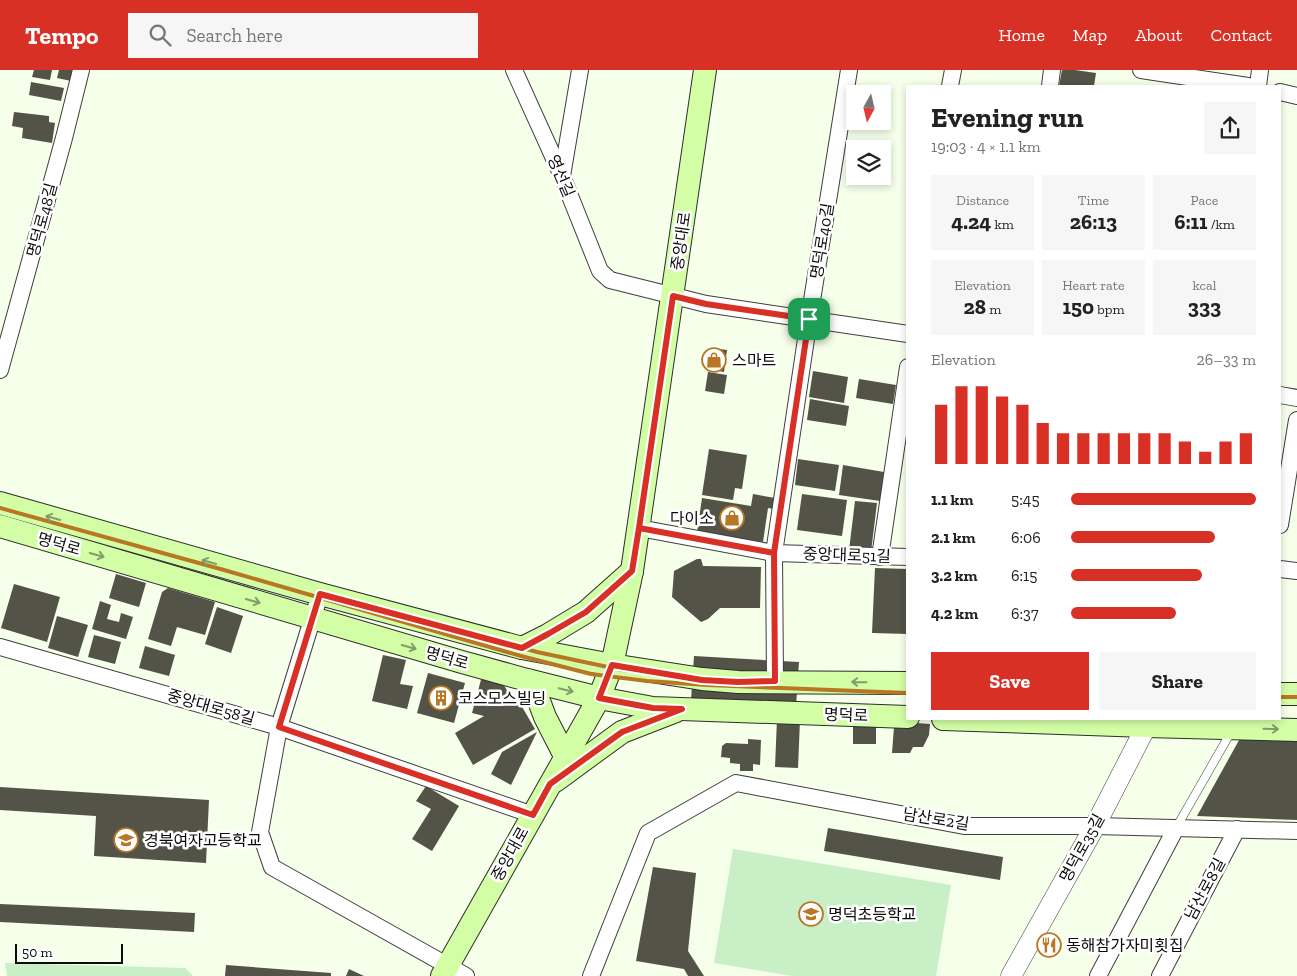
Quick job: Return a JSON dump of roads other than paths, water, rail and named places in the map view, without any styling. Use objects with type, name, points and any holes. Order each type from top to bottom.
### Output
[{"type":"main road","name":"중앙대로","points":[[452,972],[533,815],[599,698],[612,665],[639,528],[705,70]]},
{"type":"main road","name":"명덕로","points":[[0,503],[320,594],[522,648],[702,680],[738,682],[906,682]]},
{"type":"main road","name":"명덕로","points":[[0,526],[527,680],[599,698],[653,708],[906,718]]},
{"type":"main road","points":[[522,648],[586,612],[632,571]]},
{"type":"main road","points":[[527,680],[536,694],[545,717],[565,756]]},
{"type":"main road","points":[[1281,694],[1297,694]]},
{"type":"main road","points":[[550,784],[622,732],[682,709]]},
{"type":"main road","points":[[1011,720],[1148,722],[1297,730]]},
{"type":"street","name":"명덕로48길","points":[[0,370],[62,147],[81,70]]},
{"type":"street","name":"영선길","points":[[514,70],[562,176],[600,271],[610,280],[673,296]]},
{"type":"street","points":[[562,176],[580,70]]},
{"type":"street","name":"명덕로40길","points":[[775,681],[774,553],[809,319],[850,70]]},
{"type":"street","points":[[950,85],[953,70]]},
{"type":"street","points":[[1050,85],[1052,70]]},
{"type":"street","points":[[1141,70],[1241,85]]},
{"type":"street","points":[[1258,85],[1260,70]]},
{"type":"street","points":[[1281,92],[1297,96]]},
{"type":"street","points":[[673,296],[706,304],[906,334]]},
{"type":"street","points":[[880,557],[906,381]]},
{"type":"street","points":[[1281,395],[1297,398]]},
{"type":"street","points":[[1281,519],[1297,420]]},
{"type":"street","name":"중앙대로51길","points":[[639,528],[774,553],[906,557]]},
{"type":"street","points":[[1281,569],[1297,570]]},
{"type":"street","name":"중앙대로","points":[[320,594],[279,727],[260,832],[272,867],[452,972]]},
{"type":"street","name":"중앙대로58길","points":[[0,647],[279,727],[533,815]]},
{"type":"street","name":"명덕로35길","points":[[1011,976],[1094,826],[1148,722]]},
{"type":"street","name":"남산로2길","points":[[591,976],[648,833],[736,784],[964,826],[1094,826],[1297,831]]},
{"type":"street","points":[[1098,976],[1176,828]]},
{"type":"street","name":"남산로8길","points":[[1160,976],[1237,829]]},
{"type":"lane","points":[[1176,828],[1232,728]]},
{"type":"railway","points":[[0,508],[224,570],[521,656],[591,674],[647,681],[707,685],[906,693]]},
{"type":"railway","points":[[420,619],[537,652],[622,670],[700,677]]},
{"type":"railway","points":[[1281,697],[1297,697]]},
{"type":"place","name":"스마트","points":[[714,360]]},
{"type":"place","name":"다이소","points":[[732,518]]},
{"type":"place","name":"코스모스빌딩","points":[[441,698]]},
{"type":"place","name":"경북여자고등학교","points":[[126,840]]},
{"type":"place","name":"명덕초등학교","points":[[811,914]]},
{"type":"place","name":"동해참가자미횟집","points":[[1049,945]]}]
